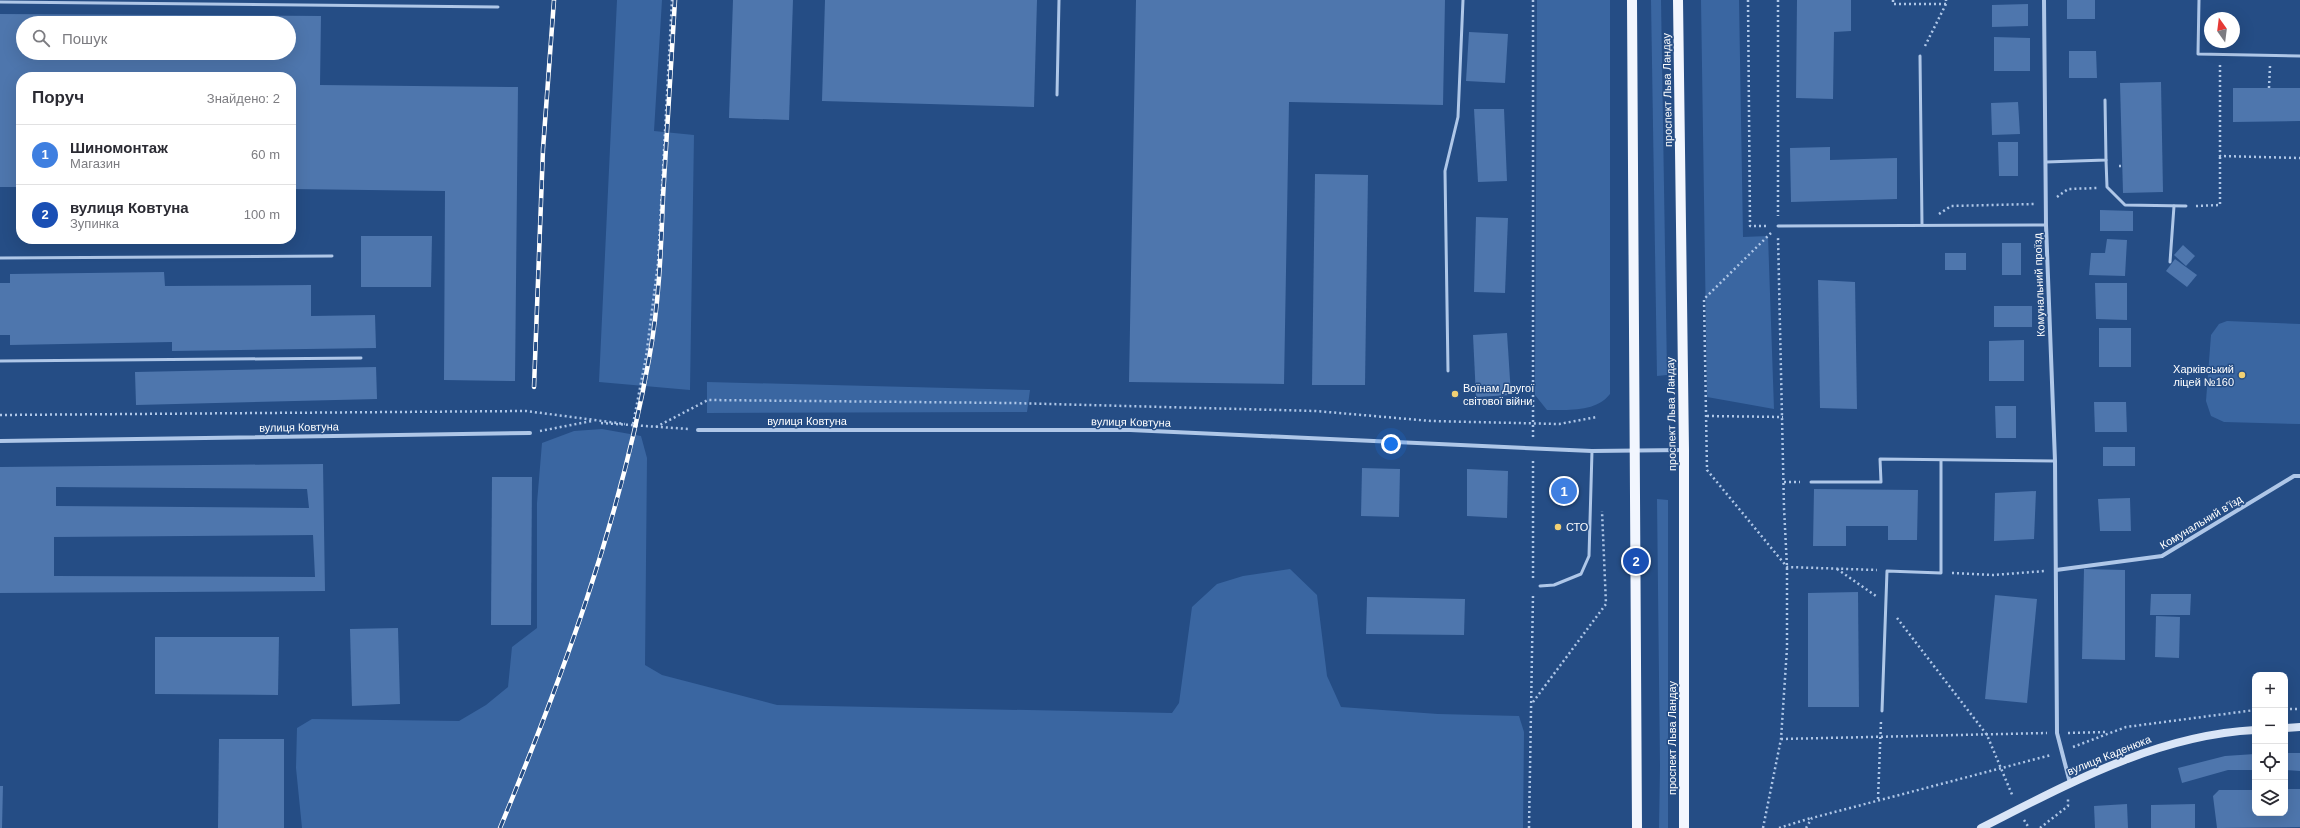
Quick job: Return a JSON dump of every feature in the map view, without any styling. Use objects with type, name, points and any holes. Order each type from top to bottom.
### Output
[{"type":"main road","points":[[1632,0],[1636,451],[1637,828]]},
{"type":"main road","name":"проспект Льва Ландау","points":[[1678,0],[1684,450],[1684,828]]},
{"type":"street","name":"Комунальний проїзд","points":[[2044,0],[2046,225],[2055,461],[2057,733],[2060,752],[2070,783]]},
{"type":"street","name":"вулиця Ковтуна","points":[[698,430],[1130,430],[1592,452],[1684,450]]},
{"type":"street","name":"вулиця Ковтуна","points":[[0,441],[530,433]]},
{"type":"street","name":"Комунальний в’їзд","points":[[2056,570],[2162,556],[2294,476],[2300,476]]},
{"type":"street","points":[[2288,728],[2300,727]]},
{"type":"street","name":"вулиця Каденюка","points":[[1981,828],[2070,783],[2174,742],[2209,734],[2252,730]]},
{"type":"lane","points":[[1057,95],[1059,0]]},
{"type":"lane","points":[[1448,371],[1445,171],[1458,117],[1463,0]]},
{"type":"lane","points":[[2199,0],[2198,54],[2300,56]]},
{"type":"lane","points":[[0,2],[498,7]]},
{"type":"lane","points":[[1920,56],[1922,225]]},
{"type":"lane","points":[[2104,100],[2107,187],[2125,205],[2186,206]]},
{"type":"lane","points":[[2046,162],[2106,160]]},
{"type":"lane","points":[[2170,262],[2174,206]]},
{"type":"lane","points":[[1778,226],[2046,225]]},
{"type":"lane","points":[[0,258],[332,256]]},
{"type":"lane","points":[[0,361],[361,358]]},
{"type":"lane","points":[[1540,586],[1554,585],[1581,574],[1589,556],[1592,452]]},
{"type":"lane","points":[[1811,482],[1881,482],[1880,459],[1941,461],[2055,461]]},
{"type":"lane","points":[[1882,711],[1887,571],[1941,573],[1941,461]]},
{"type":"path","points":[[633,424],[646,357],[658,263],[672,0]]},
{"type":"path","points":[[1533,0],[1533,584]]},
{"type":"path","points":[[1748,0],[1750,226],[1778,226]]},
{"type":"path","points":[[1763,828],[1782,739],[1787,648],[1787,567],[1778,226],[1778,0]]},
{"type":"path","points":[[1893,0],[1893,4],[1946,4]]},
{"type":"path","points":[[1920,56],[1946,4],[1946,0]]},
{"type":"path","points":[[2186,206],[2220,205],[2220,63]]},
{"type":"path","points":[[2269,88],[2270,64]]},
{"type":"path","points":[[2220,156],[2300,158]]},
{"type":"path","points":[[1922,225],[1951,206],[2046,204],[2068,189],[2107,187]]},
{"type":"path","points":[[1778,226],[1704,298],[1707,470],[1787,567],[1887,571]]},
{"type":"path","points":[[656,427],[708,400],[1012,402],[1316,411],[1430,421],[1559,424],[1598,417]]},
{"type":"path","points":[[0,415],[526,411],[596,420],[622,426],[625,424],[633,424],[698,430]]},
{"type":"path","points":[[1707,416],[1783,417]]},
{"type":"path","points":[[530,433],[596,420]]},
{"type":"path","points":[[1784,482],[1811,482]]},
{"type":"path","points":[[1532,704],[1606,604],[1604,524],[1602,507]]},
{"type":"path","points":[[1836,569],[1885,603],[1987,735],[2000,770],[2018,809],[2029,828]]},
{"type":"path","points":[[1941,573],[1993,575],[2056,570]]},
{"type":"path","points":[[1529,828],[1533,592]]},
{"type":"path","points":[[2288,709],[2300,709]]},
{"type":"path","points":[[1779,828],[1878,799],[2000,770],[2060,752],[2109,732],[2126,727],[2252,710]]},
{"type":"path","points":[[1878,799],[1882,711]]},
{"type":"path","points":[[1782,739],[2109,732]]},
{"type":"path","points":[[2040,828],[2068,806],[2070,783]]},
{"type":"path","points":[[1806,828],[1812,818]]},
{"type":"shaded area","points":[[617,0],[662,0],[654,131],[694,135],[690,390],[599,382]]},
{"type":"shaded area","points":[[1537,0],[1610,0],[1610,394],[1597,404],[1582,409],[1573,410],[1547,410],[1535,395]]},
{"type":"shaded area","points":[[1651,0],[1661,0],[1667,375],[1657,376]]},
{"type":"shaded area","points":[[1701,0],[1739,0],[1743,237],[1768,236],[1774,409],[1707,397]]},
{"type":"shaded area","points":[[2227,321],[2300,324],[2300,424],[2224,422],[2211,416],[2206,401],[2211,335],[2219,324]]},
{"type":"shaded area","points":[[707,382],[1030,390],[1027,412],[707,413]]},
{"type":"shaded area","points":[[602,429],[641,436],[647,458],[645,665],[662,675],[777,705],[1172,713],[1179,703],[1192,607],[1217,584],[1243,576],[1290,569],[1317,595],[1327,676],[1341,707],[1438,714],[1519,716],[1524,732],[1523,828],[302,828],[296,768],[297,728],[312,719],[459,721],[486,705],[508,687],[512,647],[537,628],[537,503],[542,443],[574,431]]},
{"type":"shaded area","points":[[1657,499],[1668,500],[1668,828],[1659,828],[1660,766]]},
{"type":"building","points":[[733,0],[793,0],[789,120],[729,118]]},
{"type":"building","points":[[825,0],[1037,0],[1034,107],[822,101]]},
{"type":"building","points":[[1136,0],[1445,0],[1443,105],[1289,102],[1284,384],[1129,382]]},
{"type":"building","points":[[1797,0],[1851,0],[1851,31],[1834,32],[1833,99],[1796,98]]},
{"type":"building","points":[[2067,0],[2095,0],[2095,19],[2067,19]]},
{"type":"building","points":[[2028,4],[2028,26],[1992,27],[1992,5]]},
{"type":"building","points":[[0,14],[321,16],[320,85],[518,87],[515,381],[444,380],[445,191],[296,189],[296,72],[16,72],[16,187],[0,187]]},
{"type":"building","points":[[1469,32],[1508,34],[1505,83],[1466,81]]},
{"type":"building","points":[[1994,37],[2030,38],[2030,71],[1994,71]]},
{"type":"building","points":[[2069,51],[2096,51],[2097,78],[2069,78]]},
{"type":"building","points":[[2161,82],[2163,192],[2123,193],[2120,83]]},
{"type":"building","points":[[2233,88],[2300,88],[2300,121],[2233,122]]},
{"type":"building","points":[[2018,102],[2020,134],[1992,135],[1991,103]]},
{"type":"building","points":[[1474,109],[1504,109],[1507,181],[1478,182]]},
{"type":"building","points":[[1998,142],[2018,142],[2018,176],[1999,176]]},
{"type":"building","points":[[1830,147],[1830,160],[1897,158],[1897,199],[1791,202],[1790,148]]},
{"type":"building","points":[[1315,174],[1368,175],[1365,385],[1312,385]]},
{"type":"building","points":[[2100,210],[2133,211],[2133,231],[2100,231]]},
{"type":"building","points":[[1476,217],[1508,218],[1505,293],[1474,292]]},
{"type":"building","points":[[361,236],[432,236],[431,287],[361,287]]},
{"type":"building","points":[[2107,239],[2127,240],[2125,276],[2089,275],[2091,253],[2105,253]]},
{"type":"building","points":[[2002,243],[2021,243],[2021,275],[2002,275]]},
{"type":"building","points":[[2183,245],[2195,256],[2186,266],[2174,255]]},
{"type":"building","points":[[1945,253],[1966,253],[1966,270],[1945,270]]},
{"type":"building","points":[[2175,259],[2197,275],[2187,287],[2166,271]]},
{"type":"building","points":[[164,272],[165,286],[311,285],[311,316],[375,315],[376,348],[172,351],[172,342],[10,345],[10,335],[0,335],[0,283],[10,283],[10,274]]},
{"type":"building","points":[[1818,280],[1855,282],[1857,409],[1820,408]]},
{"type":"building","points":[[2095,283],[2127,283],[2127,320],[2096,319]]},
{"type":"building","points":[[1994,306],[2032,306],[2032,327],[1994,327]]},
{"type":"building","points":[[2099,328],[2131,328],[2131,367],[2099,367]]},
{"type":"building","points":[[1507,333],[1511,395],[1476,397],[1473,335]]},
{"type":"building","points":[[2024,340],[2024,381],[1989,381],[1989,341]]},
{"type":"building","points":[[376,367],[377,399],[136,405],[135,372]]},
{"type":"building","points":[[2094,402],[2126,402],[2127,432],[2095,432]]},
{"type":"building","points":[[1995,406],[2016,406],[2016,438],[1996,438]]},
{"type":"building","points":[[2103,447],[2135,447],[2135,466],[2103,466]]},
{"type":"building","points":[[323,464],[325,591],[0,593],[0,467]],"holes":[[[56,487],[307,489],[309,508],[56,506]],[[313,535],[315,577],[54,576],[54,537]]]},
{"type":"building","points":[[1362,468],[1400,469],[1399,517],[1361,516]]},
{"type":"building","points":[[1467,469],[1508,471],[1507,518],[1467,516]]},
{"type":"building","points":[[492,477],[532,477],[531,625],[491,625]]},
{"type":"building","points":[[1814,489],[1918,490],[1917,540],[1888,540],[1888,526],[1846,526],[1846,546],[1813,546]]},
{"type":"building","points":[[2036,491],[2034,539],[1994,541],[1995,493]]},
{"type":"building","points":[[2130,498],[2131,531],[2100,531],[2098,499]]},
{"type":"building","points":[[2084,569],[2125,570],[2125,660],[2082,659]]},
{"type":"building","points":[[1858,592],[1859,707],[1808,707],[1808,593]]},
{"type":"building","points":[[2151,594],[2191,594],[2190,615],[2150,615]]},
{"type":"building","points":[[1995,595],[2037,599],[2027,703],[1985,699]]},
{"type":"building","points":[[1367,597],[1465,599],[1464,635],[1366,634]]},
{"type":"building","points":[[2156,616],[2180,617],[2179,658],[2155,657]]},
{"type":"building","points":[[398,628],[400,704],[352,706],[350,629]]},
{"type":"building","points":[[155,637],[279,637],[278,695],[155,694]]},
{"type":"building","points":[[219,739],[284,739],[284,828],[218,828]]},
{"type":"building","points":[[2288,753],[2300,753],[2300,771],[2288,770]]},
{"type":"building","points":[[2252,754],[2252,770],[2228,770],[2182,783],[2178,768],[2225,756]]},
{"type":"building","points":[[0,786],[3,786],[2,828],[0,828]]},
{"type":"building","points":[[2288,789],[2300,789],[2300,827],[2217,828],[2213,796],[2219,790],[2252,790],[2252,816],[2288,816]]},
{"type":"building","points":[[2127,804],[2128,828],[2095,828],[2094,806]]},
{"type":"building","points":[[2195,804],[2195,828],[2151,828],[2151,805]]},
{"type":"railway","points":[[534,387],[543,149],[554,0]]},
{"type":"railway","points":[[500,828],[546,713],[587,597],[606,539],[637,419],[649,359],[657,298],[675,0]]},
{"type":"place","name":"Харківський ліцей №160","points":[[2242,375]]},
{"type":"place","name":"Воїнам Другої світової війни","points":[[1455,394]]},
{"type":"place","name":"Шиномонтаж","points":[[1564,491]]},
{"type":"place","name":"СТО","points":[[1558,527]]},
{"type":"place","name":"вулиця Ковтуна","points":[[1636,561]]}]
